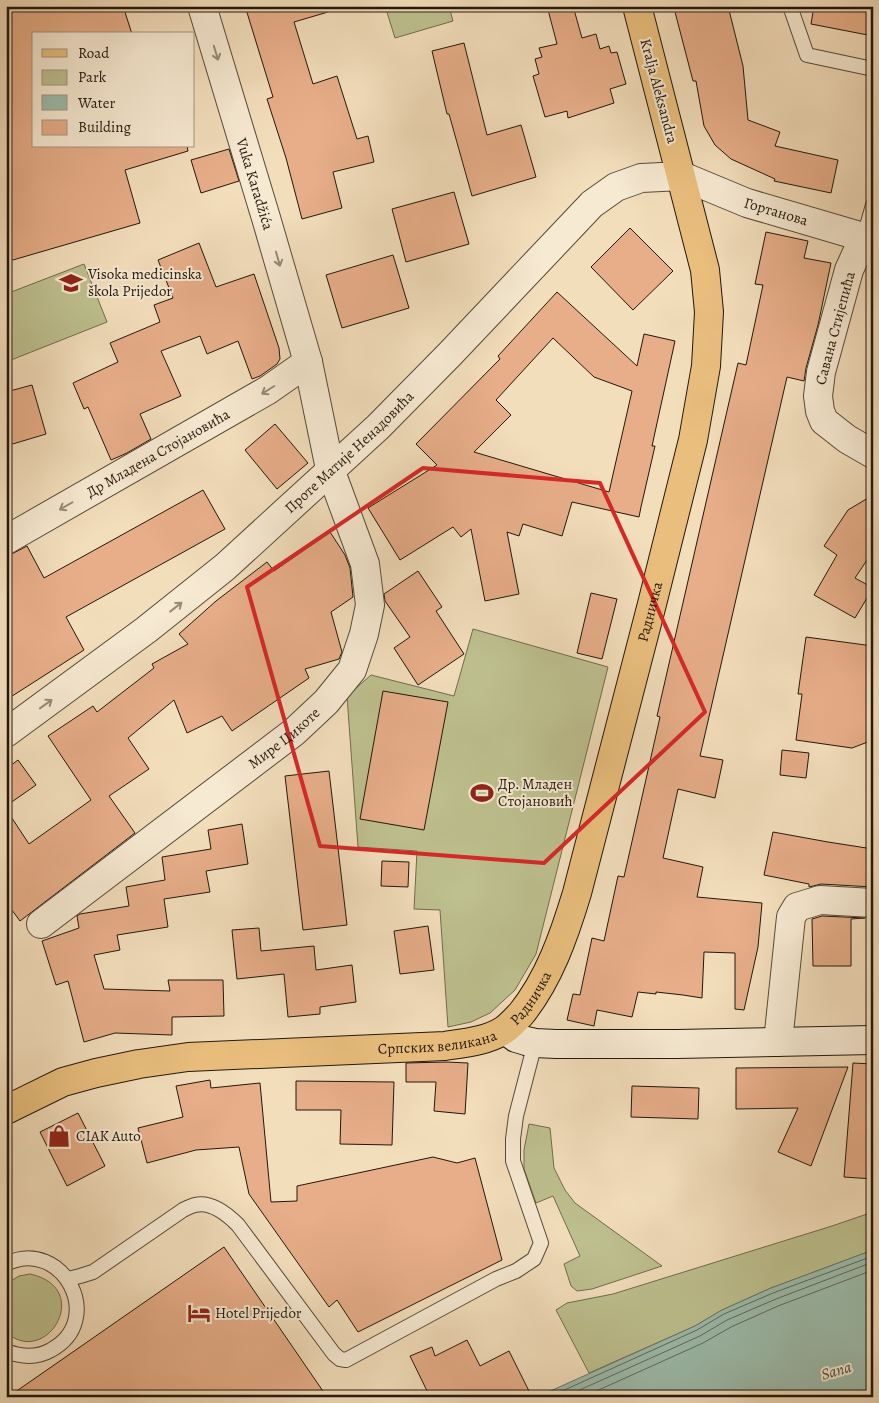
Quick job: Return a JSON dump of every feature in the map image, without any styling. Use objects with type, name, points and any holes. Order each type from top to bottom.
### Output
[{"type":"main road","name":"Kralja Aleksandra","points":[[637,6],[682,176]]},
{"type":"main road","name":"Радничка","points":[[505,1030],[529,1003],[546,976],[567,927],[605,787],[693,440],[706,366],[709,312],[705,270],[682,176]]},
{"type":"main road","name":"Српских великана","points":[[6,1110],[63,1082],[139,1064],[188,1057],[445,1046],[475,1041],[505,1030]]},
{"type":"street","name":"Vuka Karadžića","points":[[202,6],[308,362],[330,470]]},
{"type":"street","name":"Гортанова","points":[[682,176],[747,203],[868,239]]},
{"type":"street","name":"Проте Матије Ненадовића","points":[[6,733],[146,630],[225,567],[378,427],[592,204],[616,187],[641,178],[682,176]]},
{"type":"street","name":"Савана Стијепића","points":[[868,239],[849,270],[822,372],[818,396],[820,411],[824,420],[847,439],[873,454]]},
{"type":"street","name":"Др Младена Стојановића","points":[[6,540],[268,390],[308,362]]},
{"type":"street","name":"Мире Цикоте","points":[[41,924],[294,732],[326,702],[352,670],[364,634],[370,605],[364,564],[330,470]]},
{"type":"street","points":[[778,1042],[791,917],[797,907],[820,900],[873,903]]},
{"type":"street","name":"Српских великана","points":[[505,1030],[516,1038],[535,1043],[677,1044],[873,1040]]},
{"type":"lane","points":[[790,6],[807,55],[873,69]]},
{"type":"lane","points":[[868,239],[873,205]]},
{"type":"lane","points":[[68,1279],[92,1272],[194,1205],[216,1208],[238,1224],[334,1354],[340,1359],[346,1360],[496,1279],[516,1271],[534,1259],[541,1243],[514,1162],[513,1139],[516,1116],[535,1043]]},
{"type":"lane","points":[[6,1351],[21,1355],[36,1355],[50,1351],[62,1342],[72,1329],[76,1312],[75,1294],[68,1279],[54,1266],[45,1262],[28,1259],[8,1260]]},
{"type":"highlighted area","points":[[423,468],[600,483],[705,712],[544,863],[320,846],[247,587]]},
{"type":"green space","points":[[385,6],[449,6],[453,21],[395,38]]},
{"type":"green space","points":[[84,264],[107,322],[6,362],[6,294]]},
{"type":"green space","points":[[473,629],[608,667],[536,954],[515,990],[490,1013],[471,1022],[448,1027],[440,910],[414,909],[417,851],[358,847],[347,696],[371,675],[454,696]]},
{"type":"green space","points":[[529,1124],[550,1128],[554,1168],[565,1190],[575,1203],[662,1266],[592,1289],[577,1291],[571,1286],[564,1264],[580,1256],[553,1196],[536,1203],[524,1169],[524,1150]]},
{"type":"green space","points":[[873,1212],[873,1250],[771,1288],[722,1310],[695,1326],[589,1373],[556,1310],[567,1303],[613,1294]]},
{"type":"green space","points":[[30,1274],[49,1282],[59,1294],[62,1308],[57,1322],[48,1334],[36,1341],[21,1341],[6,1332],[6,1284],[19,1276]]},
{"type":"water","name":"Sana","points":[[873,1250],[873,1397],[537,1397],[695,1326],[722,1310],[771,1288]]},
{"type":"building","points":[[6,6],[123,6],[131,32],[32,32],[32,148],[187,148],[188,151],[125,170],[140,223],[6,262]]},
{"type":"building","points":[[245,6],[328,6],[328,12],[294,22],[313,84],[337,76],[357,139],[368,136],[374,162],[333,172],[342,208],[302,219],[286,158],[267,99],[273,97]]},
{"type":"building","points":[[547,6],[573,6],[582,38],[596,34],[600,49],[609,46],[611,53],[617,52],[626,84],[610,89],[614,103],[568,118],[567,111],[545,117],[533,76],[539,74],[535,59],[542,57],[539,48],[557,44]]},
{"type":"building","points":[[700,6],[728,6],[743,66],[748,120],[780,132],[775,146],[838,160],[831,193],[774,181],[775,179],[731,159],[715,145],[704,126],[696,81],[693,81],[675,12]]},
{"type":"building","points":[[814,6],[873,6],[873,36],[811,24]]},
{"type":"building","points":[[464,43],[487,135],[521,125],[536,177],[472,196],[449,114],[447,114],[432,51]]},
{"type":"building","points":[[229,149],[239,181],[201,193],[191,160]]},
{"type":"building","points":[[454,192],[469,244],[406,262],[392,209]]},
{"type":"building","points":[[630,228],[673,271],[633,310],[591,267]]},
{"type":"building","points":[[766,232],[808,241],[804,258],[831,263],[804,381],[787,377],[700,756],[723,760],[715,798],[678,789],[663,858],[703,867],[697,897],[762,903],[758,947],[744,1010],[735,1009],[735,953],[704,952],[702,998],[656,992],[656,994],[638,992],[632,1017],[597,1010],[594,1026],[567,1020],[573,994],[580,995],[592,938],[604,941],[618,876],[624,877],[660,717],[657,716],[738,363],[746,365],[763,285],[755,284]]},
{"type":"building","points":[[199,243],[216,287],[254,274],[279,348],[280,359],[277,364],[260,376],[252,379],[238,341],[207,354],[200,336],[161,351],[181,396],[140,414],[151,439],[111,460],[88,407],[84,409],[73,383],[118,362],[110,343],[160,322],[154,305],[173,298],[158,260]]},
{"type":"building","points":[[393,255],[409,308],[342,328],[326,275]]},
{"type":"building","points":[[557,292],[637,366],[644,334],[675,341],[639,517],[572,502],[562,536],[523,524],[519,536],[507,532],[519,594],[485,601],[471,529],[461,537],[453,527],[400,560],[368,508],[437,465],[416,444],[500,359],[498,356]],"holes":[[[553,338],[594,377],[632,391],[609,492],[474,452],[511,415],[496,400]]]},
{"type":"building","points":[[32,385],[46,434],[6,446],[6,392]]},
{"type":"building","points":[[275,424],[308,463],[277,489],[245,450]]},
{"type":"building","points":[[203,490],[225,529],[66,617],[84,650],[6,700],[6,557],[27,546],[44,578]]},
{"type":"building","points":[[873,495],[873,551],[855,578],[873,588],[855,618],[814,595],[837,555],[824,546],[848,510]]},
{"type":"building","points":[[330,532],[345,555],[350,568],[353,597],[331,612],[342,652],[339,659],[305,669],[309,678],[232,731],[222,716],[187,733],[174,700],[128,738],[149,769],[109,796],[135,833],[20,921],[6,902],[6,809],[29,844],[91,800],[48,736],[93,706],[97,712],[154,668],[152,664],[188,644],[179,634],[216,601],[267,562],[274,571]]},
{"type":"building","points":[[418,571],[442,607],[436,611],[464,654],[418,685],[394,648],[410,637],[385,601],[384,594]]},
{"type":"building","points":[[591,593],[617,599],[602,659],[577,653]]},
{"type":"building","points":[[806,637],[873,646],[873,740],[852,748],[796,740],[802,694],[798,694]]},
{"type":"building","points":[[383,691],[448,702],[424,830],[360,819]]},
{"type":"building","points":[[782,750],[809,753],[806,778],[780,775]]},
{"type":"building","points":[[18,760],[36,785],[6,806],[6,769]]},
{"type":"building","points":[[329,771],[347,925],[303,930],[285,776]]},
{"type":"building","points":[[242,824],[248,864],[206,871],[210,892],[164,899],[168,927],[117,935],[120,950],[94,955],[104,989],[170,991],[168,980],[223,980],[224,1016],[172,1017],[172,1035],[115,1033],[84,1042],[68,981],[56,985],[42,941],[79,928],[77,916],[80,914],[129,906],[126,887],[165,880],[162,857],[211,849],[208,830]]},
{"type":"building","points":[[773,832],[873,849],[873,887],[821,884],[809,887],[809,884],[764,875]]},
{"type":"building","points":[[382,861],[409,862],[408,887],[381,886]]},
{"type":"building","points":[[822,916],[865,918],[851,919],[851,966],[813,966],[812,919]]},
{"type":"building","points":[[428,926],[434,970],[400,974],[394,931]]},
{"type":"building","points":[[259,928],[261,951],[314,946],[316,970],[352,965],[356,1002],[320,1007],[320,1014],[288,1017],[284,974],[237,979],[232,930]]},
{"type":"building","points":[[406,1063],[468,1063],[465,1114],[434,1111],[436,1082],[406,1082]]},
{"type":"building","points":[[853,1063],[873,1064],[873,1179],[844,1177]]},
{"type":"building","points":[[848,1067],[811,1166],[778,1152],[798,1108],[736,1109],[736,1068]]},
{"type":"building","points":[[210,1080],[211,1088],[260,1083],[271,1202],[297,1201],[297,1186],[433,1157],[457,1163],[475,1158],[502,1260],[358,1332],[337,1300],[329,1307],[249,1194],[239,1147],[196,1150],[147,1163],[138,1128],[183,1117],[176,1086]]},
{"type":"building","points":[[296,1081],[394,1082],[392,1145],[340,1144],[341,1110],[296,1110]]},
{"type":"building","points":[[632,1086],[699,1088],[698,1119],[631,1117]]},
{"type":"building","points":[[78,1113],[105,1166],[67,1186],[40,1132]]},
{"type":"building","name":"Hotel Prijedor","points":[[224,1247],[327,1397],[8,1397]]},
{"type":"building","points":[[467,1340],[480,1366],[509,1351],[532,1397],[430,1397],[410,1356],[432,1347],[435,1356]]},
{"type":"place","name":"Visoka medicinska škola Prijedor","points":[[71,283]]},
{"type":"place","name":"Др. Младен Стојановић","points":[[482,793]]},
{"type":"place","name":"CIAK Auto","points":[[59,1136]]},
{"type":"place","name":"Hotel Prijedor","points":[[199,1313]]}]
